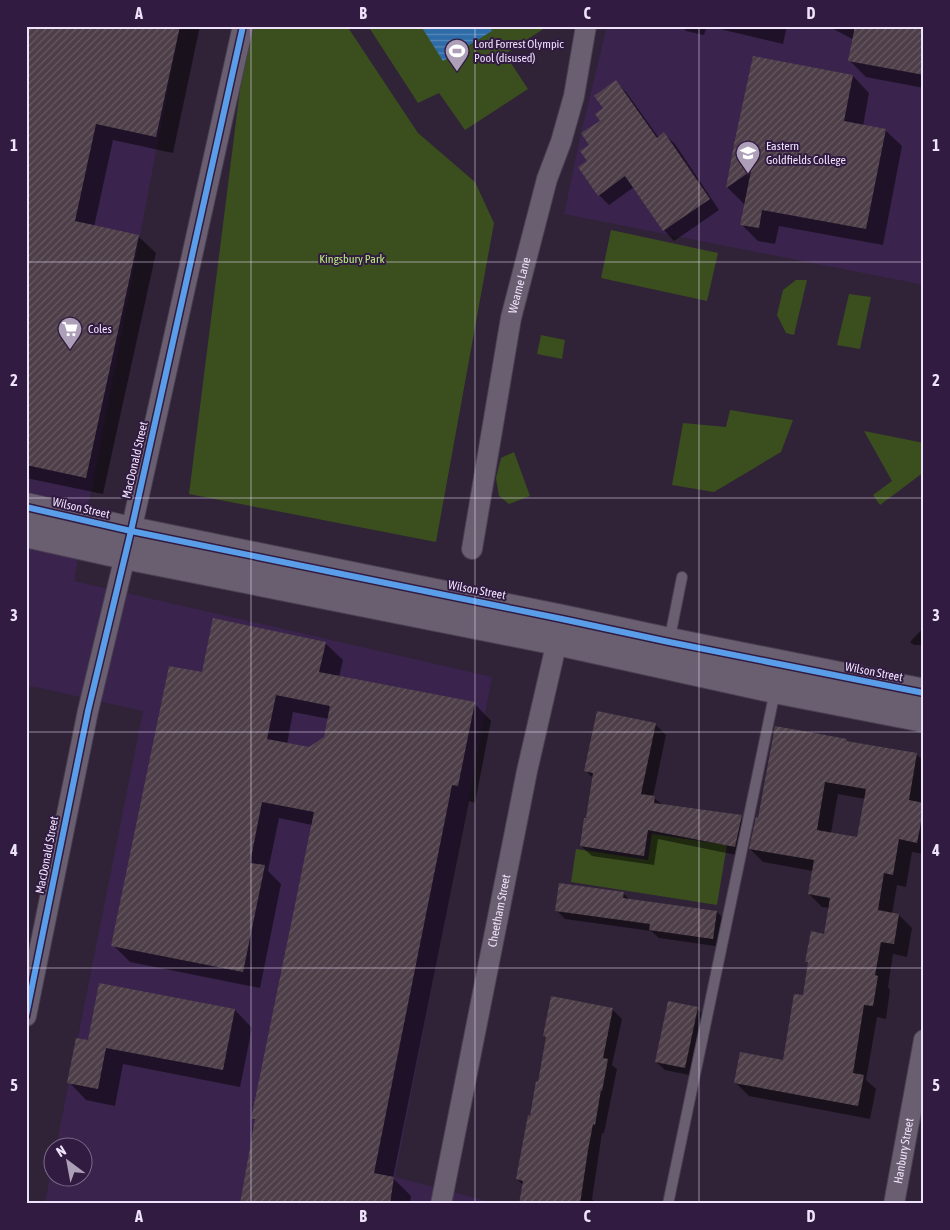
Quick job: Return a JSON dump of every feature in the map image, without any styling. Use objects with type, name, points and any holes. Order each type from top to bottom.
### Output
[{"type":"street","name":"MacDonald Street","points":[[26,1016],[88,711],[128,543],[243,26]]},
{"type":"street","name":"Wearne Lane","points":[[472,549],[511,318],[544,189],[561,142],[574,96],[586,26]]},
{"type":"street","name":"Wilson Street","points":[[26,506],[128,543]]},
{"type":"street","name":"Wilson Street","points":[[26,534],[128,543],[560,630],[666,654],[924,693]]},
{"type":"street","name":"Cheetham Street","points":[[441,1204],[527,771],[560,630]]},
{"type":"street","name":"Wilson Street","points":[[666,654],[775,689],[924,718]]},
{"type":"street","name":"Hanbury Street","points":[[894,1204],[924,1040]]},
{"type":"lane","points":[[666,654],[682,577]]},
{"type":"lane","points":[[668,1204],[775,689]]},
{"type":"shaded area","points":[[26,26],[180,26],[74,581],[492,677],[395,1177],[498,1204],[45,1204],[48,1188],[92,1188],[92,1138],[58,1138],[143,711],[26,686]]},
{"type":"shaded area","name":"Eastern Goldfields College","points":[[607,26],[924,26],[924,285],[564,214]]},
{"type":"green space","name":"Kingsbury Park","points":[[248,26],[347,26],[418,133],[475,182],[494,223],[436,542],[189,494]]},
{"type":"green space","name":"Lord Forrest Olympic Pool (disused)","points":[[368,26],[548,26],[505,54],[528,89],[465,130],[439,93],[418,103]]},
{"type":"green space","points":[[611,230],[718,253],[707,301],[601,278]]},
{"type":"green space","points":[[796,280],[807,280],[794,335],[786,333],[777,315],[783,290]]},
{"type":"green space","points":[[849,294],[871,297],[860,349],[837,345]]},
{"type":"green space","points":[[541,335],[565,340],[562,359],[537,354]]},
{"type":"green space","points":[[730,410],[793,420],[781,452],[714,492],[672,485],[683,423],[726,427]]},
{"type":"green space","points":[[864,431],[924,443],[924,472],[880,505],[873,495],[892,481]]},
{"type":"green space","points":[[514,452],[530,496],[509,504],[499,496],[496,478],[501,458]]},
{"type":"green space","points":[[652,834],[727,845],[717,905],[571,882],[576,849],[648,860]]},
{"type":"water","points":[[421,26],[489,26],[492,31],[443,61]]},
{"type":"building","name":"Coles","points":[[26,26],[180,26],[156,137],[96,124],[75,221],[139,235],[86,478],[26,465]]},
{"type":"building","points":[[855,26],[924,26],[924,75],[848,61]]},
{"type":"building","points":[[753,56],[853,75],[844,121],[886,129],[866,229],[762,210],[759,228],[740,225],[751,171],[726,188]]},
{"type":"building","points":[[616,80],[657,138],[664,132],[710,199],[663,231],[625,176],[598,196],[578,167],[587,161],[580,151],[589,145],[581,133],[600,121],[595,114],[603,108],[594,96]]},
{"type":"building","points":[[213,618],[326,642],[319,672],[475,702],[458,786],[452,785],[374,1173],[394,1177],[390,1204],[240,1204],[255,1119],[251,1119],[314,812],[262,802],[250,863],[265,865],[243,972],[111,946],[169,666],[202,672]],"holes":[[[276,695],[330,706],[324,737],[309,747],[267,739]]]},
{"type":"building","points":[[597,711],[656,723],[641,794],[655,796],[654,803],[742,815],[735,847],[648,830],[644,856],[580,846],[593,773],[584,771]]},
{"type":"building","points":[[775,726],[917,753],[909,800],[924,803],[924,807],[917,843],[899,839],[893,875],[884,873],[878,910],[899,914],[894,944],[881,942],[875,975],[878,976],[873,1006],[864,1005],[853,1073],[864,1075],[858,1106],[734,1083],[740,1052],[783,1060],[794,994],[803,995],[808,962],[805,962],[811,931],[824,934],[830,898],[808,894],[814,860],[749,849],[756,817],[758,818]],"holes":[[[825,782],[866,789],[857,837],[817,830]]]},
{"type":"building","points":[[559,883],[624,892],[623,898],[717,911],[713,939],[649,930],[650,924],[555,911]]},
{"type":"building","points":[[99,983],[235,1009],[223,1070],[106,1048],[98,1089],[67,1083],[76,1038],[88,1040]]},
{"type":"building","points":[[551,996],[613,1008],[603,1058],[608,1059],[595,1125],[593,1124],[580,1204],[519,1204],[523,1181],[516,1179],[528,1115],[530,1116],[536,1081],[538,1082],[546,1037],[543,1036]]},
{"type":"building","points":[[668,1001],[698,1007],[685,1068],[655,1062]]},
{"type":"cycle path","points":[[26,1016],[88,711],[131,531],[243,26]]},
{"type":"cycle path","points":[[26,507],[131,531],[924,693]]},
{"type":"place","name":"Lord Forrest Olympic Pool (disused)","points":[[457,72]]},
{"type":"place","name":"Eastern Goldfields College","points":[[748,174]]},
{"type":"place","name":"Coles","points":[[70,350]]}]
